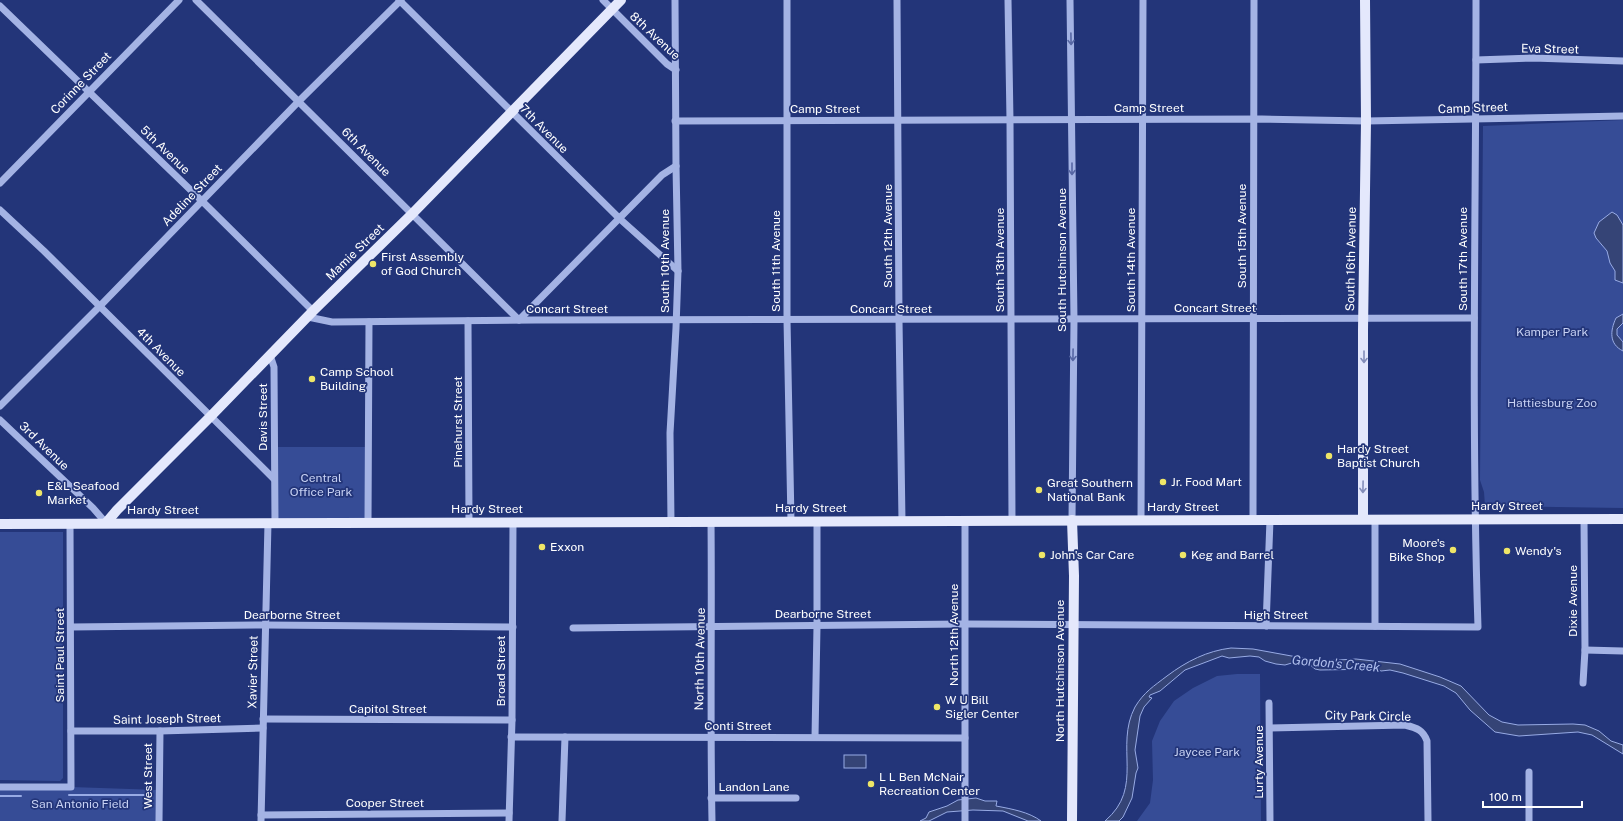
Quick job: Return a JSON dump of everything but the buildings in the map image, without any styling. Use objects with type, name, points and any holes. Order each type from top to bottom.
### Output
[{"type":"main road","name":"Mamie Street","points":[[106,523],[117,510],[311,314],[413,214],[621,0]]},
{"type":"main road","name":"South 16th Avenue","points":[[1363,519],[1363,318],[1366,122],[1365,0]]},
{"type":"main road","name":"Hardy Street","points":[[0,524],[1623,518]]},
{"type":"main road","name":"North Hutchinson Avenue","points":[[1072,520],[1074,576],[1072,821]]},
{"type":"street","name":"Corinne Street","points":[[0,183],[88,91],[179,0]]},
{"type":"street","name":"6th Avenue","points":[[196,0],[519,320]]},
{"type":"street","name":"Adeline Street","points":[[0,406],[400,0]]},
{"type":"street","name":"7th Avenue","points":[[400,0],[620,219],[678,271]]},
{"type":"street","name":"8th Avenue","points":[[603,0],[667,64],[676,70]]},
{"type":"street","name":"South 10th Avenue","points":[[671,522],[670,433],[678,271],[675,121],[675,0]]},
{"type":"street","name":"South 11th Avenue","points":[[787,0],[787,320],[791,521]]},
{"type":"street","name":"South 12th Avenue","points":[[897,0],[902,521]]},
{"type":"street","name":"South 13th Avenue","points":[[1008,0],[1012,520]]},
{"type":"street","name":"South Hutchinson Avenue","points":[[1070,0],[1074,320],[1072,520]]},
{"type":"street","name":"South 14th Avenue","points":[[1141,520],[1143,0]]},
{"type":"street","name":"South 15th Avenue","points":[[1253,520],[1252,320],[1254,0]]},
{"type":"street","name":"South 17th Avenue","points":[[1476,0],[1474,318],[1475,519],[1478,627]]},
{"type":"street","name":"5th Avenue","points":[[0,6],[202,201],[311,314]]},
{"type":"street","name":"Eva Street","points":[[1476,60],[1533,58],[1623,61]]},
{"type":"street","name":"Camp Street","points":[[675,121],[1143,119],[1366,122],[1476,118],[1590,118],[1623,116]]},
{"type":"street","points":[[519,320],[662,175],[676,166]]},
{"type":"street","name":"4th Avenue","points":[[0,210],[100,306],[274,479]]},
{"type":"street","name":"Concart Street","points":[[311,314],[332,322],[519,320],[1252,320],[1474,318]]},
{"type":"street","name":"Pinehurst Street","points":[[468,321],[469,522]]},
{"type":"street","points":[[368,522],[369,322]]},
{"type":"street","name":"Davis Street","points":[[270,356],[274,368],[274,479]]},
{"type":"street","name":"3rd Avenue","points":[[0,420],[106,523]]},
{"type":"street","points":[[271,523],[274,479]]},
{"type":"street","points":[[1375,519],[1375,626]]},
{"type":"street","name":"Dixie Avenue","points":[[1583,682],[1585,650],[1584,519]]},
{"type":"street","points":[[1266,626],[1270,520]]},
{"type":"street","name":"North 10th Avenue","points":[[711,521],[712,626],[710,737],[712,821]]},
{"type":"street","points":[[815,737],[817,521]]},
{"type":"street","name":"North 12th Avenue","points":[[965,521],[965,821]]},
{"type":"street","name":"Broad Street","points":[[509,821],[512,720],[513,522]]},
{"type":"street","name":"Saint Paul Street","points":[[0,787],[71,787],[70,523]]},
{"type":"street","name":"Xavier Street","points":[[261,818],[265,625],[271,523]]},
{"type":"street","name":"Dearborne Street","points":[[573,628],[964,624],[1074,625]]},
{"type":"street","name":"Dearborne Street","points":[[71,627],[265,625],[513,627]]},
{"type":"street","name":"High Street","points":[[1074,625],[1478,627]]},
{"type":"street","points":[[1585,650],[1623,651]]},
{"type":"street","name":"Lurty Avenue","points":[[1269,703],[1270,821]]},
{"type":"street","name":"Capitol Street","points":[[263,720],[512,720]]},
{"type":"street","name":"City Park Circle","points":[[1270,728],[1406,725],[1418,728],[1424,734],[1427,741],[1428,821]]},
{"type":"street","name":"Saint Joseph Street","points":[[71,730],[160,731],[263,728]]},
{"type":"street","name":"West Street","points":[[159,821],[160,731]]},
{"type":"street","name":"Conti Street","points":[[511,737],[965,738]]},
{"type":"street","points":[[562,821],[565,737]]},
{"type":"street","points":[[1529,772],[1530,821]]},
{"type":"street","name":"Landon Lane","points":[[711,798],[796,798]]},
{"type":"street","name":"Cooper Street","points":[[261,818],[509,813]]},
{"type":"green space","name":"Kamper Park","points":[[1623,120],[1623,508],[1485,506],[1484,492],[1480,480],[1483,126]]},
{"type":"green space","name":"Central Office Park","points":[[274,447],[369,447],[368,522],[275,523]]},
{"type":"green space","points":[[0,532],[63,532],[63,778],[60,781],[0,780]]},
{"type":"green space","name":"Jaycee Park","points":[[1260,674],[1261,821],[1137,821],[1150,803],[1153,780],[1152,741],[1160,721],[1174,701],[1193,688],[1217,676]]},
{"type":"green space","name":"San Antonio Field","points":[[0,787],[71,787],[159,790],[159,821],[0,821]]},
{"type":"water","points":[[1612,212],[1617,215],[1623,225],[1623,283],[1615,280],[1615,271],[1610,263],[1607,251],[1596,238],[1594,233],[1599,222]]},
{"type":"water","points":[[1623,314],[1623,323],[1617,329],[1617,335],[1623,342],[1623,351],[1615,345],[1612,332],[1616,318]]},
{"type":"water","name":"Gordon's Creek","points":[[1231,648],[1253,649],[1319,661],[1356,659],[1400,664],[1440,677],[1461,686],[1489,715],[1502,722],[1518,725],[1585,725],[1599,731],[1611,741],[1623,745],[1623,754],[1592,735],[1578,732],[1519,736],[1495,732],[1470,710],[1456,693],[1444,686],[1403,673],[1390,670],[1381,671],[1377,669],[1320,670],[1315,669],[1308,663],[1295,662],[1285,665],[1265,661],[1259,657],[1250,656],[1229,658],[1222,656],[1185,670],[1160,691],[1150,695],[1149,697],[1152,698],[1144,707],[1140,716],[1135,750],[1138,768],[1132,798],[1123,817],[1119,821],[1105,821],[1117,808],[1124,794],[1127,781],[1127,737],[1129,722],[1138,702],[1154,686],[1182,666],[1205,654]]},
{"type":"water","points":[[844,755],[866,755],[866,768],[844,768]]},
{"type":"water","points":[[976,798],[985,801],[997,801],[996,806],[1026,813],[1041,821],[1028,821],[1003,811],[973,810],[947,812],[929,821],[920,821],[926,818],[929,812],[947,806],[958,800]]},
{"type":"waterway","points":[[69,795],[151,795]]},
{"type":"waterway","points":[[0,796],[21,796]]},
{"type":"place","name":"First Assembly of God Church","points":[[373,264]]},
{"type":"place","name":"Camp School Building","points":[[312,379]]},
{"type":"place","name":"Hardy Street Baptist Church","points":[[1329,456]]},
{"type":"place","name":"Jr. Food Mart","points":[[1163,482]]},
{"type":"place","name":"Great Southern National Bank","points":[[1039,490]]},
{"type":"place","name":"E&L Seafood Market","points":[[39,493]]},
{"type":"place","name":"Exxon","points":[[542,547]]},
{"type":"place","name":"Moore's Bike Shop","points":[[1453,550]]},
{"type":"place","name":"Wendy's","points":[[1507,551]]},
{"type":"place","name":"John's Car Care","points":[[1042,555]]},
{"type":"place","name":"Keg and Barrel","points":[[1183,555]]},
{"type":"place","name":"W U Bill Sigler Center","points":[[937,707]]},
{"type":"place","name":"L L Ben McNair Recreation Center","points":[[871,784]]},
{"type":"park label","name":"Hattiesburg Zoo","points":[[1552,403]]}]
